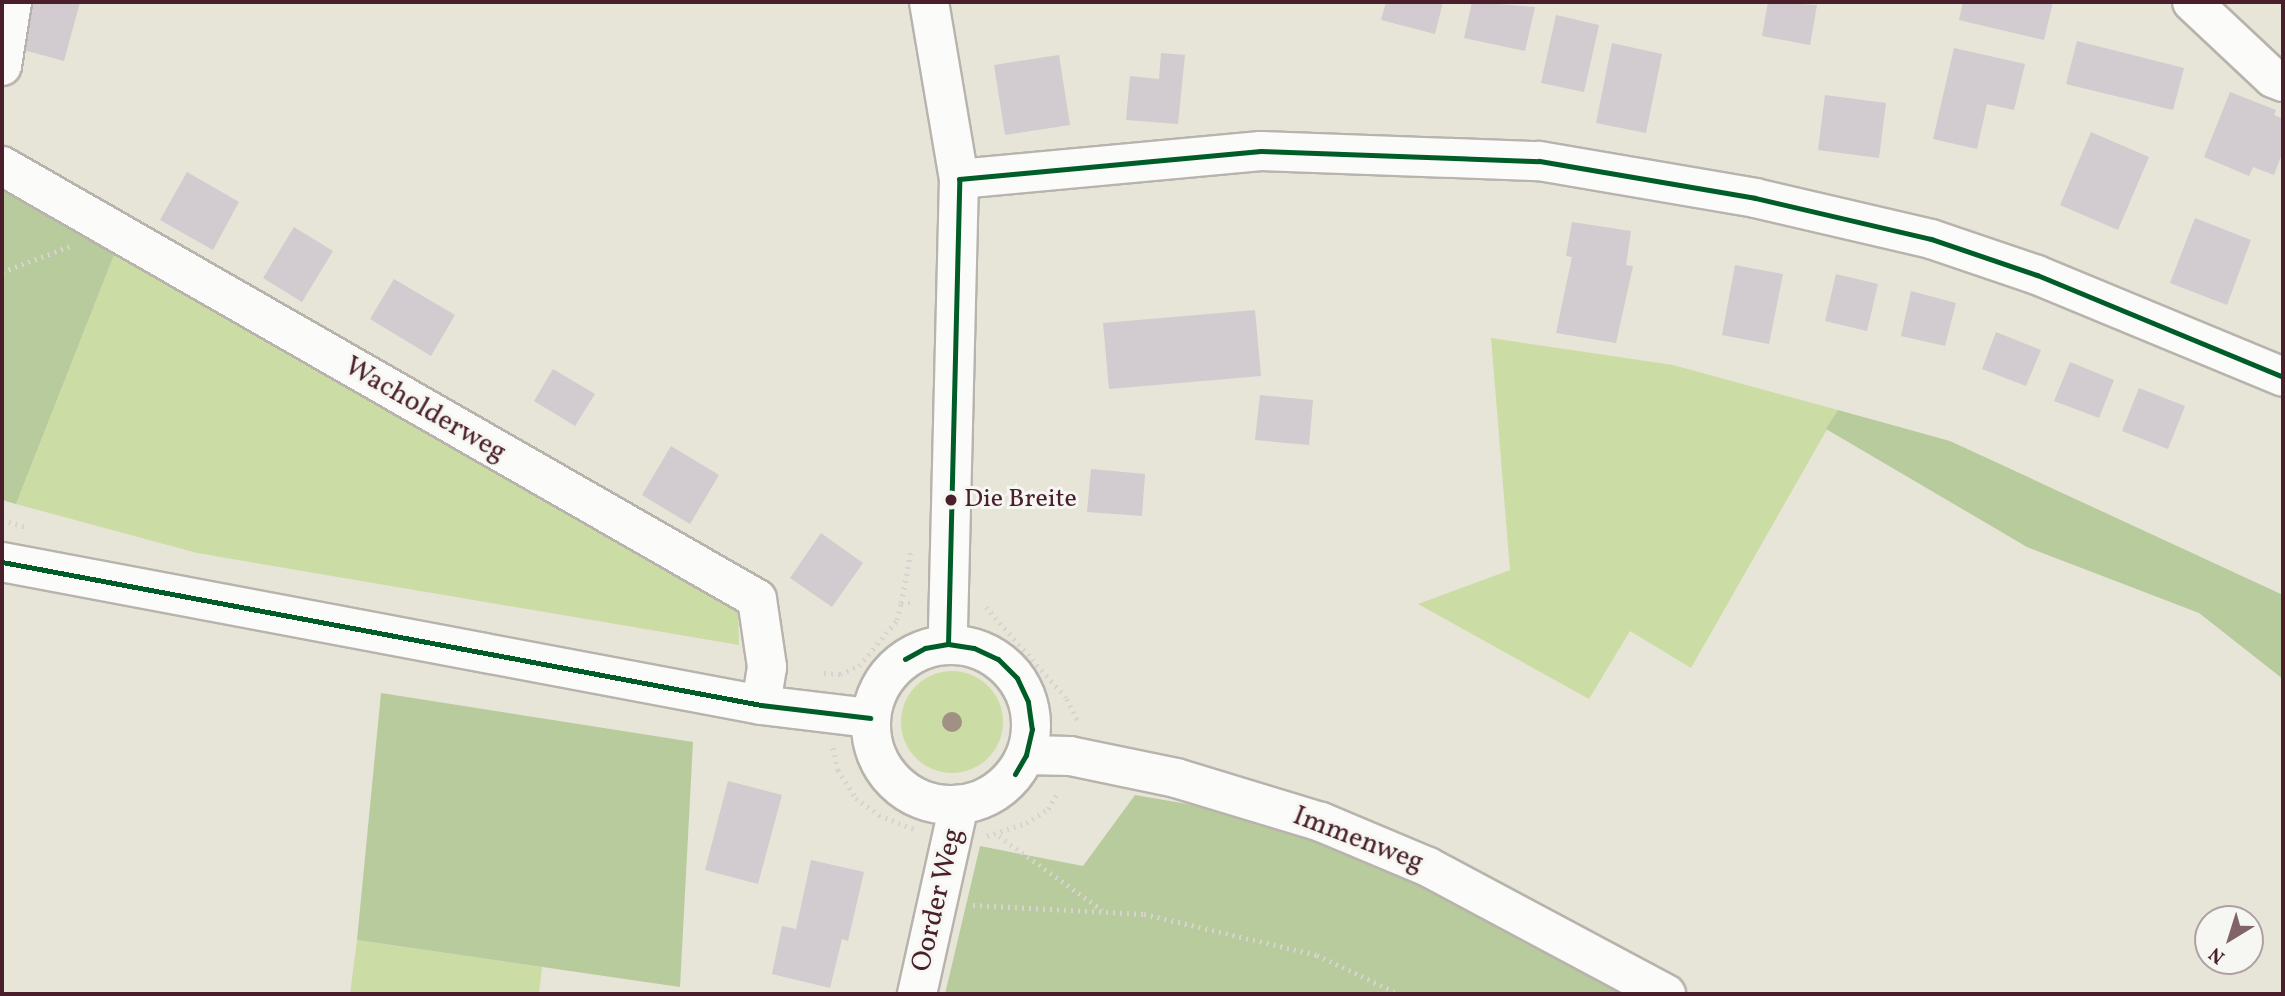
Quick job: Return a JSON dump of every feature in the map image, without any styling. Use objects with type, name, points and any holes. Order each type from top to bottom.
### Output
[{"type":"street","points":[[2,66],[12,2]]},
{"type":"street","points":[[929,2],[959,179],[964,601],[948,644]]},
{"type":"street","points":[[2192,2],[2283,82]]},
{"type":"street","points":[[959,179],[1261,151],[1539,161],[1755,198],[1931,239],[2037,275],[2283,377]]},
{"type":"street","name":"Wacholderweg","points":[[2,166],[109,231],[757,599],[767,667],[761,705]]},
{"type":"street","points":[[2,562],[761,705],[870,718]]},
{"type":"street","points":[[948,644],[974,648],[998,659],[1017,678],[1028,702],[1032,729],[1026,755],[999,789],[956,822],[894,782],[872,741],[870,718],[876,695],[896,667],[925,648],[948,644]]},
{"type":"street","name":"Immenweg","points":[[1026,755],[1070,756],[1176,778],[1321,822],[1428,867],[1666,994]]},
{"type":"street","name":"Oorder Weg","points":[[917,994],[956,822]]},
{"type":"path","points":[[2,272],[109,231]]},
{"type":"path","points":[[840,674],[869,657],[897,621],[901,603],[964,601],[1067,699],[1078,720],[1058,795],[1048,809],[998,835]]},
{"type":"path","points":[[832,740],[838,769],[856,799],[904,825],[956,822],[998,835],[1105,912]]},
{"type":"path","points":[[939,903],[1144,914],[1317,955],[1399,994]]},
{"type":"green space","points":[[2,188],[114,255],[16,504],[2,500]]},
{"type":"green space","points":[[114,255],[738,605],[739,645],[197,553],[16,504]]},
{"type":"green space","points":[[1491,338],[1673,365],[1838,410],[1691,668],[1630,631],[1589,699],[1418,604],[1510,570]]},
{"type":"green space","points":[[1838,410],[1950,441],[2283,595],[2283,679],[2199,613],[2027,547],[1826,429]]},
{"type":"green space","points":[[952,671],[971,675],[988,686],[999,703],[1003,722],[999,741],[988,758],[971,769],[952,773],[933,769],[916,758],[905,741],[901,722],[905,703],[916,686],[933,675]]},
{"type":"green space","points":[[381,693],[693,742],[680,987],[357,940]]},
{"type":"green space","points":[[1135,795],[1251,815],[1368,855],[1627,994],[945,994],[980,846],[1083,866]]},
{"type":"green space","points":[[357,940],[542,967],[539,994],[350,994]]},
{"type":"building","points":[[33,2],[80,2],[64,61],[20,49]]},
{"type":"building","points":[[1386,2],[1443,2],[1435,34],[1381,20]]},
{"type":"building","points":[[1472,2],[1535,7],[1525,51],[1464,38]]},
{"type":"building","points":[[1768,2],[1817,5],[1810,45],[1762,36]]},
{"type":"building","points":[[1963,2],[2053,2],[2044,40],[1959,20]]},
{"type":"building","points":[[1556,15],[1599,25],[1584,92],[1541,83]]},
{"type":"building","points":[[2077,41],[2184,68],[2173,110],[2066,84]]},
{"type":"building","points":[[1612,43],[1662,54],[1646,133],[1596,123]]},
{"type":"building","points":[[1954,48],[2025,64],[2014,110],[1987,104],[1977,149],[1933,139]]},
{"type":"building","points":[[1161,53],[1185,55],[1178,124],[1126,120],[1130,76],[1159,79]]},
{"type":"building","points":[[1059,55],[1070,125],[1005,135],[994,65]]},
{"type":"building","points":[[2230,92],[2276,110],[2274,115],[2283,119],[2283,151],[2274,175],[2253,167],[2249,176],[2204,157]]},
{"type":"building","points":[[1825,95],[1886,103],[1879,158],[1818,150]]},
{"type":"building","points":[[2091,132],[2149,157],[2118,230],[2060,205]]},
{"type":"building","points":[[187,172],[239,202],[213,250],[160,220]]},
{"type":"building","points":[[2195,218],[2251,240],[2227,305],[2170,283]]},
{"type":"building","points":[[1572,222],[1631,231],[1626,265],[1633,266],[1616,343],[1556,333],[1572,257],[1566,256]]},
{"type":"building","points":[[294,227],[333,251],[302,302],[263,278]]},
{"type":"building","points":[[1735,265],[1783,274],[1769,344],[1722,335]]},
{"type":"building","points":[[1836,274],[1878,284],[1867,331],[1825,321]]},
{"type":"building","points":[[394,279],[455,315],[431,356],[370,319]]},
{"type":"building","points":[[1911,291],[1956,303],[1945,346],[1901,336]]},
{"type":"building","points":[[1255,310],[1261,376],[1109,389],[1103,323]]},
{"type":"building","points":[[1996,332],[2041,350],[2026,386],[1982,369]]},
{"type":"building","points":[[2070,362],[2114,380],[2099,418],[2054,401]]},
{"type":"building","points":[[553,369],[595,394],[575,426],[534,401]]},
{"type":"building","points":[[2139,388],[2185,406],[2168,449],[2122,431]]},
{"type":"building","points":[[1260,395],[1313,400],[1309,445],[1255,440]]},
{"type":"building","points":[[671,446],[719,475],[690,524],[642,495]]},
{"type":"building","points":[[1091,469],[1145,474],[1142,516],[1087,512]]},
{"type":"building","points":[[821,533],[863,563],[832,607],[790,578]]},
{"type":"building","points":[[728,781],[782,795],[758,884],[705,870]]},
{"type":"building","points":[[811,860],[864,872],[848,941],[842,939],[830,988],[772,974],[782,926],[796,929]]},
{"type":"transit line","points":[[959,179],[1261,151],[1539,161],[1755,198],[1931,239],[2037,275],[2283,377]]},
{"type":"transit line","points":[[948,644],[959,179]]},
{"type":"transit line","points":[[2,562],[761,705],[870,718]]},
{"type":"transit line","points":[[905,659],[925,648],[948,644],[974,648],[998,659],[1017,678],[1028,702],[1032,729],[1026,755],[1015,774]]},
{"type":"place","name":"Die Breite","points":[[951,500]]}]
